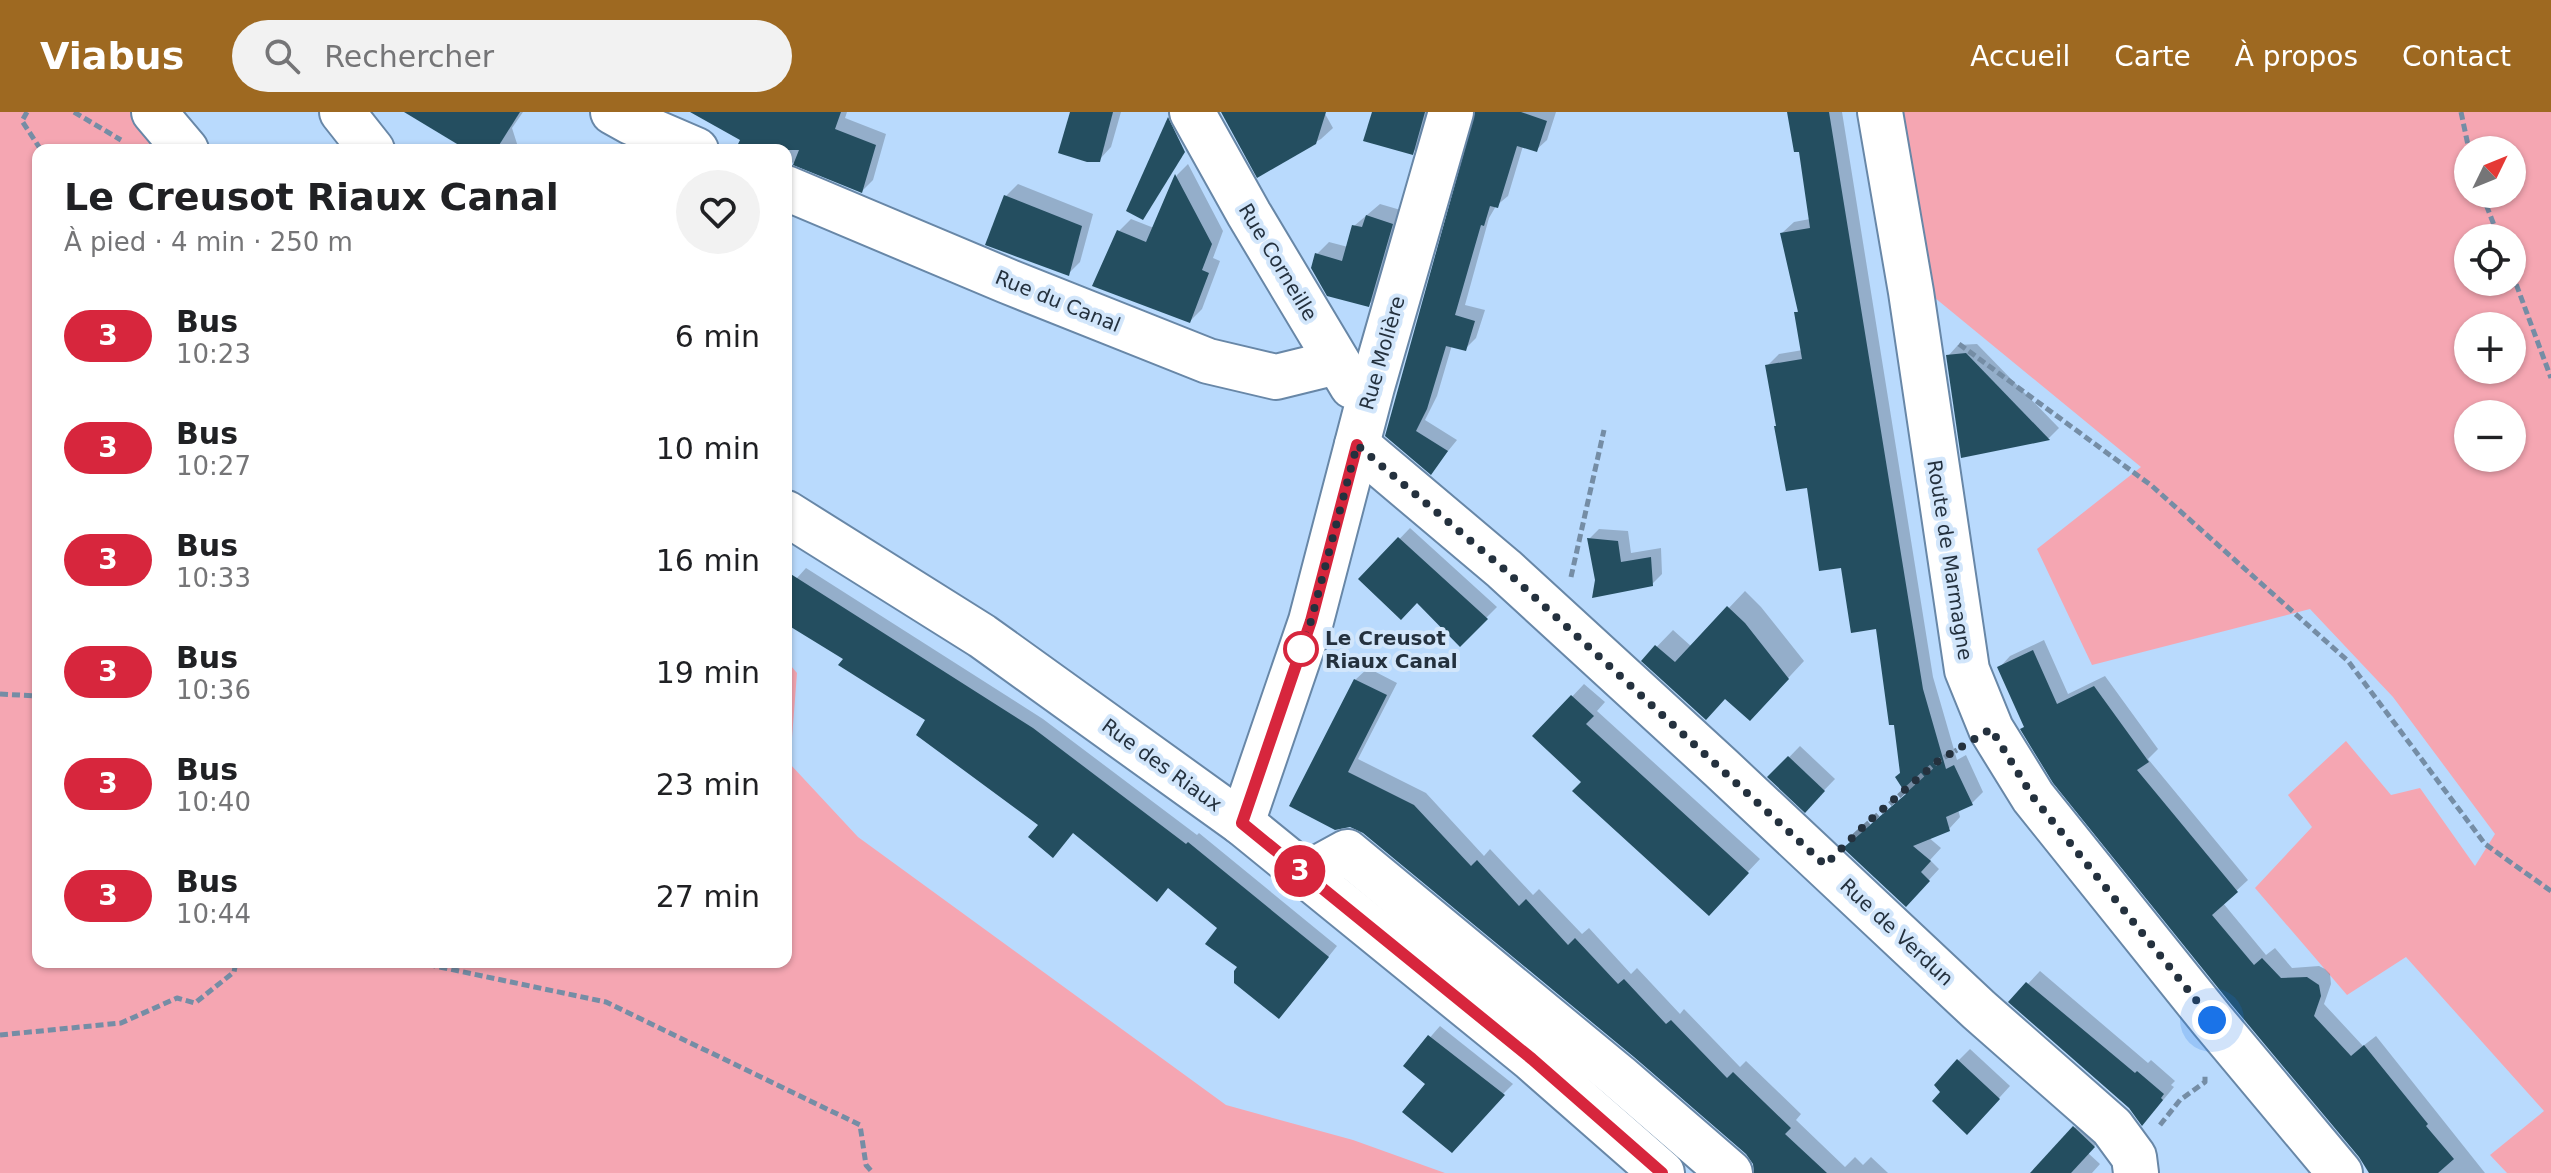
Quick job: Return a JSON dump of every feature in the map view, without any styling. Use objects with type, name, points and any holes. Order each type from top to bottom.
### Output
[{"type":"street","points":[[342,112],[367,144]]},
{"type":"street","points":[[613,112],[682,144]]},
{"type":"street","name":"Rue Corneille","points":[[1192,112],[1337,362],[1361,428]]},
{"type":"street","name":"Rue Molière","points":[[1242,823],[1311,621],[1361,428],[1451,112]]},
{"type":"street","name":"Route de Marmagne","points":[[1880,112],[1914,310],[1967,670],[1991,729],[2033,797],[2230,1043],[2340,1173]]},
{"type":"street","points":[[140,127],[174,144]]},
{"type":"street","name":"Rue du Canal","points":[[792,191],[1208,361],[1276,377],[1337,362]]},
{"type":"street","name":"Rue de Verdun","points":[[1361,428],[1504,569],[1979,1010],[2112,1127],[2135,1165]]},
{"type":"street","name":"Rue des Riaux","points":[[792,517],[982,636],[1242,823],[1532,1059],[1662,1173]]},
{"type":"street","points":[[1305,875],[1347,852],[1730,1173]]},
{"type":"path","points":[[27,112],[22,121],[37,144]]},
{"type":"path","points":[[74,112],[140,127]]},
{"type":"path","points":[[2461,112],[2466,136]]},
{"type":"path","points":[[2521,296],[2551,378]]},
{"type":"path","points":[[1914,310],[2152,486],[2348,661],[2485,844],[2551,891]]},
{"type":"path","points":[[1561,621],[1604,430]]},
{"type":"path","points":[[0,694],[32,696]]},
{"type":"path","points":[[1825,865],[1869,821],[1938,761],[1991,729]]},
{"type":"path","points":[[0,1035],[121,1023],[177,998],[195,1003],[234,972],[235,968]]},
{"type":"path","points":[[444,968],[606,1002],[860,1125],[866,1165],[873,1173]]},
{"type":"path","points":[[2135,1165],[2180,1100],[2205,1082],[2205,1065],[2230,1043]]},
{"type":"shaded area","points":[[0,112],[143,112],[165,144],[32,144],[32,968],[792,968],[792,766],[858,837],[1226,1105],[1353,1140],[1445,1173],[0,1173]]},
{"type":"shaded area","points":[[1903,112],[2551,112],[2551,1173],[2507,1173],[2490,1155],[2544,1111],[2406,957],[2347,995],[2255,888],[2312,827],[2288,795],[2346,741],[2391,795],[2420,788],[2475,866],[2495,834],[2393,697],[2310,609],[2092,665],[2037,549],[2141,467],[1929,293]]},
{"type":"shaded area","points":[[792,667],[797,673],[792,738]]},
{"type":"building","points":[[404,112],[520,112],[500,144],[457,144]]},
{"type":"building","points":[[690,112],[841,112],[835,129],[876,145],[862,193],[793,165],[799,150],[792,150],[792,144],[738,144],[740,140]]},
{"type":"building","points":[[1070,112],[1113,112],[1100,162],[1087,162],[1058,153]]},
{"type":"building","points":[[1221,112],[1326,112],[1316,144],[1257,178]]},
{"type":"building","points":[[1372,112],[1425,112],[1413,155],[1363,141]]},
{"type":"building","points":[[1475,112],[1521,112],[1547,121],[1537,152],[1517,146],[1498,208],[1490,206],[1484,226],[1481,225],[1455,315],[1475,321],[1466,351],[1446,346],[1427,409],[1416,431],[1448,451],[1431,475],[1385,436]]},
{"type":"building","points":[[1787,112],[1829,112],[1923,689],[1946,769],[1954,765],[1973,805],[1946,817],[1950,831],[1913,846],[1931,861],[1921,872],[1930,881],[1906,907],[1843,848],[1906,794],[1895,777],[1900,773],[1894,725],[1889,725],[1876,629],[1851,633],[1841,568],[1819,571],[1807,488],[1786,491],[1774,426],[1765,365],[1802,359],[1794,312],[1798,312],[1780,233],[1810,228],[1799,152],[1794,152]]},
{"type":"building","points":[[1168,117],[1185,152],[1143,220],[1126,211]]},
{"type":"building","points":[[1175,174],[1212,244],[1202,270],[1209,273],[1190,323],[1092,286],[1117,230],[1146,242]]},
{"type":"building","points":[[1004,195],[1082,226],[1069,276],[985,245]]},
{"type":"building","points":[[1366,215],[1393,224],[1369,307],[1327,296],[1311,268],[1315,253],[1342,261],[1352,225],[1362,227]]},
{"type":"building","points":[[1966,353],[2050,440],[1961,458],[1946,355]]},
{"type":"building","points":[[1398,537],[1488,619],[1460,647],[1417,603],[1401,620],[1358,579]]},
{"type":"building","points":[[1587,538],[1618,541],[1621,562],[1651,557],[1653,586],[1592,598],[1595,580]]},
{"type":"building","points":[[792,575],[1033,728],[1186,844],[1188,842],[1329,957],[1279,1019],[1234,983],[1237,967],[1205,944],[1217,928],[1168,888],[1157,902],[1073,833],[1053,858],[1028,837],[1038,825],[916,735],[925,720],[838,665],[843,659],[792,628]]},
{"type":"building","points":[[1727,606],[1745,623],[1789,679],[1750,721],[1725,699],[1706,720],[1641,661],[1655,645],[1675,662]]},
{"type":"building","points":[[2033,650],[2057,704],[2094,686],[2149,762],[2137,770],[2238,892],[2212,915],[2254,965],[2262,958],[2281,978],[2307,977],[2319,985],[2321,996],[2314,1016],[2351,1056],[2364,1045],[2454,1159],[2438,1173],[2369,1173],[2053,783],[2020,729],[2024,727],[1997,667]]},
{"type":"building","points":[[1354,679],[1387,695],[1348,772],[1414,805],[1471,866],[1477,860],[1519,906],[1526,899],[1568,945],[1575,938],[1618,984],[1624,979],[1666,1024],[1671,1020],[1727,1078],[1733,1072],[1791,1128],[1785,1134],[1827,1173],[1754,1173],[1753,1164],[1746,1154],[1363,833],[1350,827],[1335,830],[1289,806]]},
{"type":"building","points":[[1571,695],[1594,716],[1586,724],[1749,873],[1709,916],[1572,791],[1581,782],[1532,736]]},
{"type":"building","points":[[1788,756],[1825,791],[1805,813],[1767,777]]},
{"type":"building","points":[[2026,982],[2164,1094],[2163,1100],[2142,1126],[2129,1108],[2008,1002]]},
{"type":"building","points":[[1428,1035],[1505,1095],[1452,1153],[1402,1112],[1425,1084],[1403,1066]]},
{"type":"building","points":[[1957,1059],[2000,1099],[1967,1135],[1932,1101],[1940,1092],[1934,1085]]},
{"type":"building","points":[[2073,1126],[2095,1147],[2071,1173],[2030,1173]]},
{"type":"bus line","name":"3","points":[[1357,445],[1311,621],[1242,823],[1532,1059],[1662,1173]]},
{"type":"place","name":"Le Creusot Riaux Canal","points":[[1301,649]]},
{"type":"route","points":[[1301,649],[1357,445],[1504,569],[1825,865],[1869,821],[1938,761],[1991,729],[2033,797],[2212,1020]]}]
